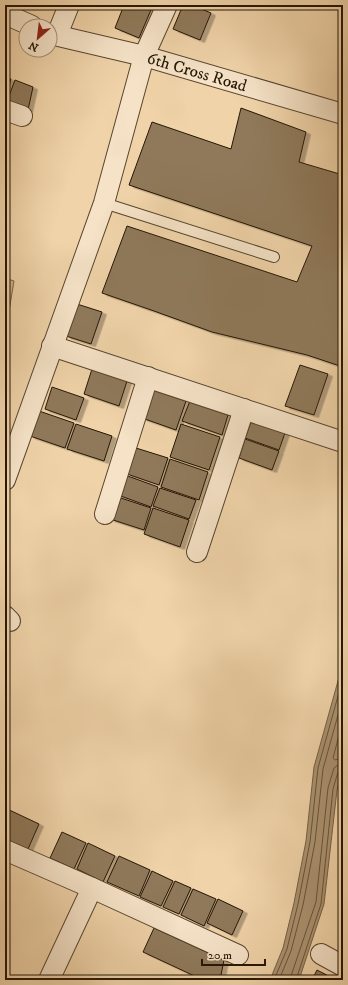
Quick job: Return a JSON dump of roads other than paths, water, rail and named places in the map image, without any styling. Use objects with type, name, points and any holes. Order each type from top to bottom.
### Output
[{"type":"street","points":[[58,25],[68,5]]},
{"type":"street","points":[[5,480],[104,203],[144,56],[167,5]]},
{"type":"street","points":[[5,14],[18,20]]},
{"type":"street","name":"6th Cross Road","points":[[58,36],[144,56],[343,114]]},
{"type":"street","points":[[52,346],[343,442]]},
{"type":"street","points":[[105,514],[148,378]]},
{"type":"street","points":[[197,552],[244,409]]},
{"type":"street","points":[[5,850],[238,955]]},
{"type":"street","points":[[49,980],[92,888]]},
{"type":"street","points":[[321,954],[343,966]]},
{"type":"lane","points":[[104,203],[274,257]]},
{"type":"water","points":[[343,663],[343,767],[337,790],[324,904],[299,980],[270,980],[283,948],[294,903],[306,841],[314,767]]}]
